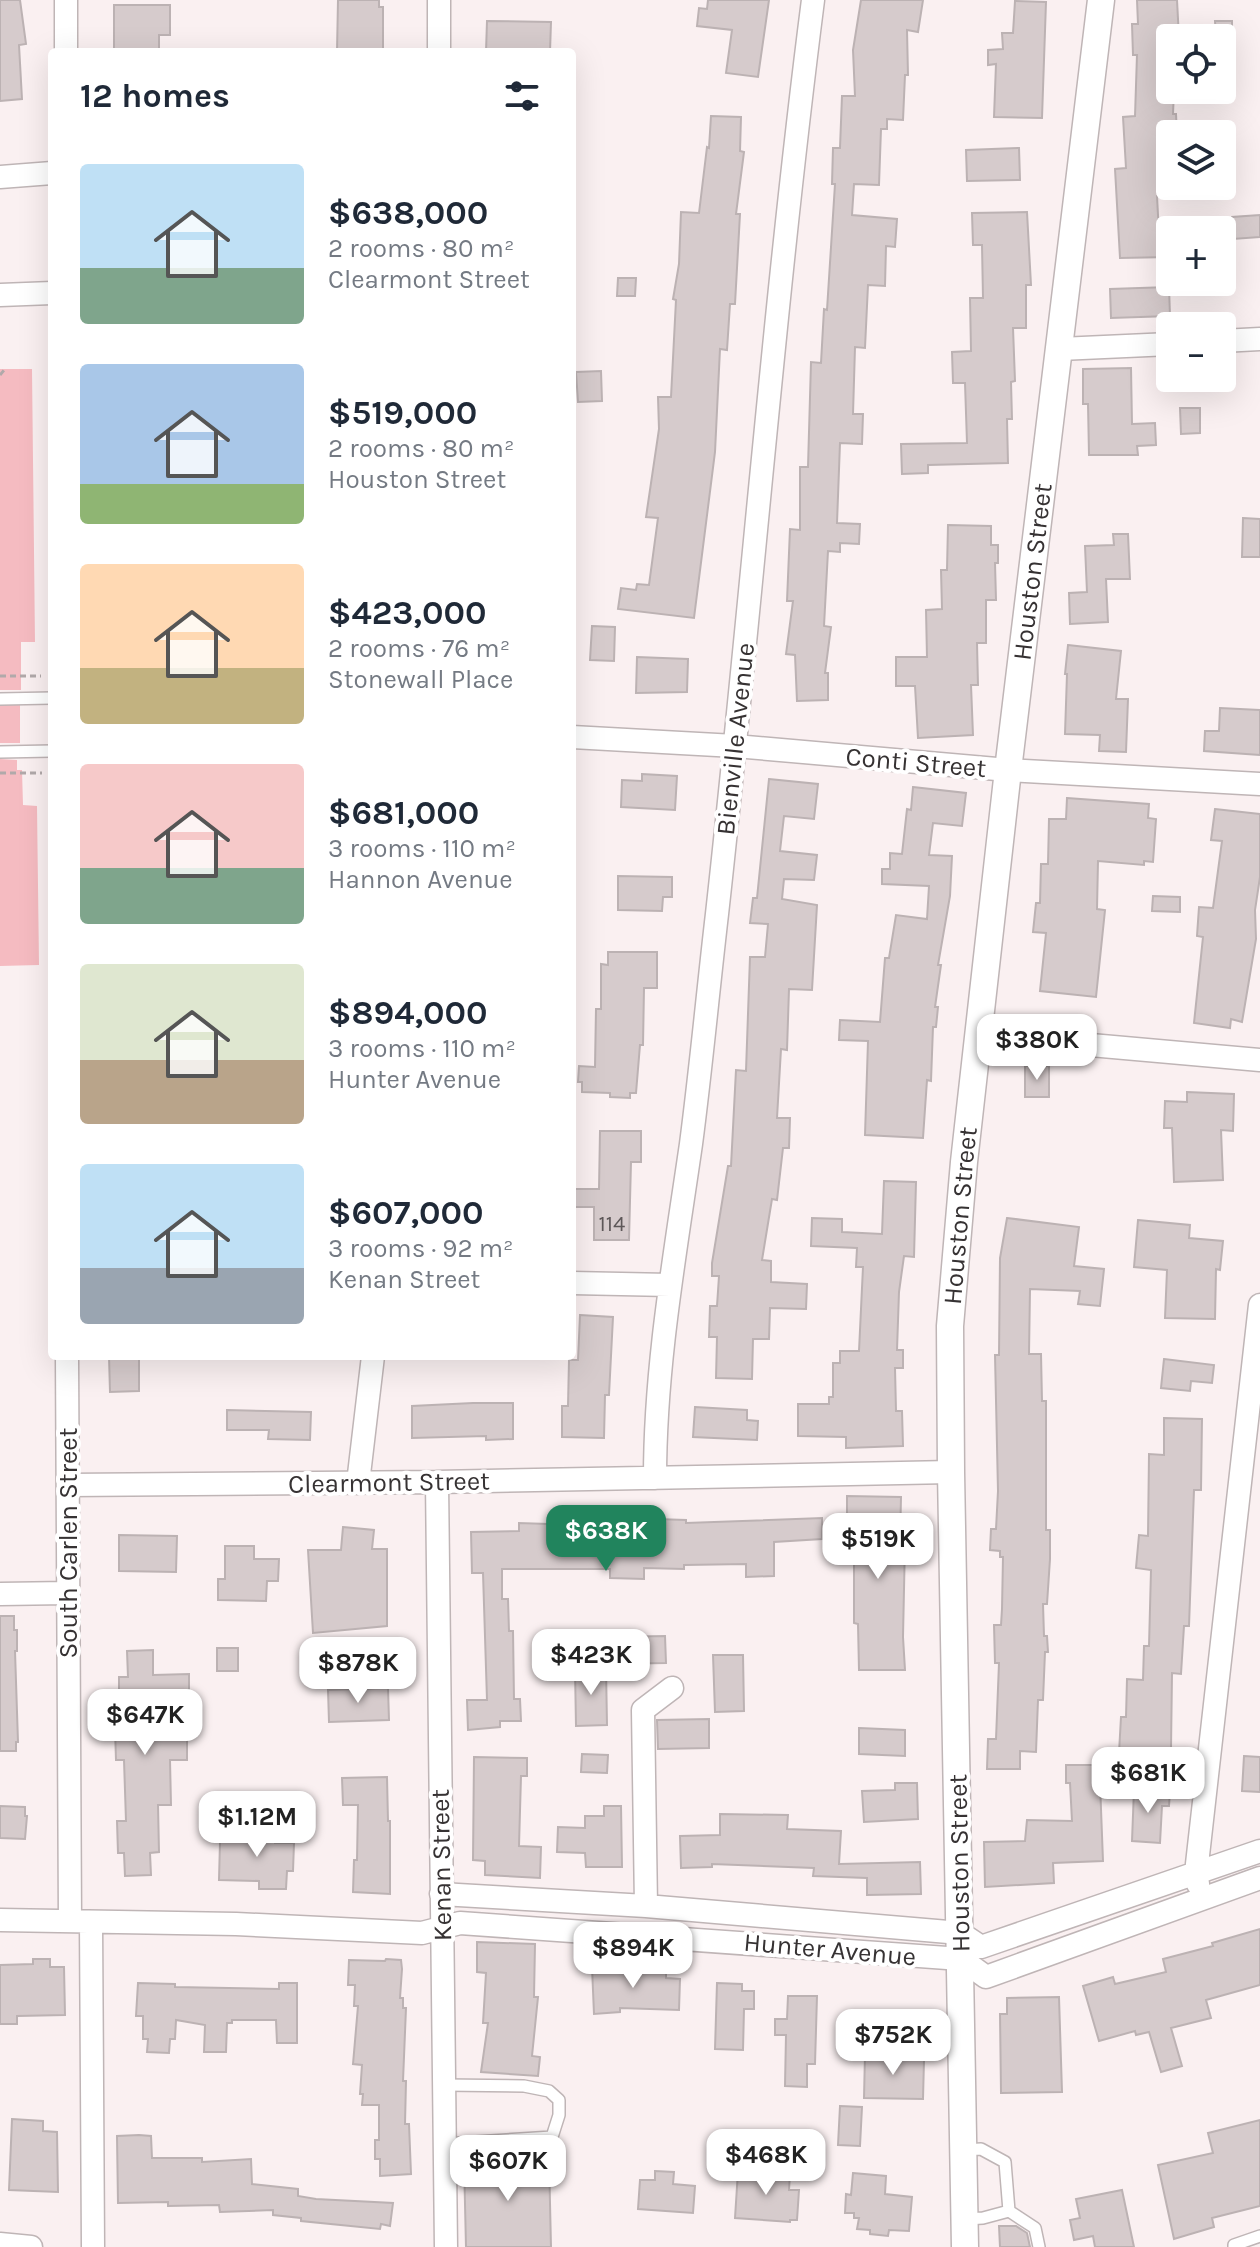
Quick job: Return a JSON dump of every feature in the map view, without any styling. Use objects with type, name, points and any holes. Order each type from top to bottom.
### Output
[{"type":"street","points":[[66,0],[66,48]]},
{"type":"street","points":[[439,0],[439,48]]},
{"type":"street","name":"Bienville Avenue","points":[[655,1478],[654,1432],[670,1285],[691,1141],[735,746],[769,380],[813,0]]},
{"type":"street","name":"Houston Street","points":[[965,2247],[950,1326],[1008,770],[1101,0]]},
{"type":"street","points":[[0,177],[48,173]]},
{"type":"street","points":[[0,295],[48,293]]},
{"type":"street","points":[[1236,340],[1260,339]]},
{"type":"street","points":[[1060,349],[1156,345]]},
{"type":"street","name":"Conti Street","points":[[576,737],[735,746],[1008,770],[1260,784]]},
{"type":"street","points":[[978,1035],[1260,1060]]},
{"type":"street","points":[[576,1283],[670,1285]]},
{"type":"street","points":[[1201,1899],[1196,1873],[1260,1305]]},
{"type":"street","name":"South Carlen Street","points":[[67,1360],[67,1593],[93,2247]]},
{"type":"street","points":[[358,1483],[373,1360]]},
{"type":"street","name":"Clearmont Street","points":[[68,1485],[437,1482],[951,1472]]},
{"type":"street","name":"Kenan Street","points":[[437,1482],[446,2247]]},
{"type":"street","points":[[0,1594],[67,1593]]},
{"type":"street","points":[[646,1906],[643,1710],[672,1688]]},
{"type":"street","name":"Hunter Avenue","points":[[441,1894],[646,1906],[960,1933],[981,1947],[1260,1851]]},
{"type":"street","name":"Hunter Avenue","points":[[0,1920],[236,1924],[422,1933],[460,1923],[961,1959],[986,1977],[1260,1878]]},
{"type":"street","points":[[0,2244],[31,2247]]},
{"type":"lane","points":[[0,699],[48,698]]},
{"type":"lane","points":[[0,752],[48,751]]},
{"type":"lane","points":[[444,2085],[493,2084],[549,2091],[559,2100],[559,2115],[552,2137],[445,2144]]},
{"type":"lane","points":[[963,2150],[981,2149],[1005,2162],[1009,2211]]},
{"type":"lane","points":[[965,2219],[1009,2211],[1035,2228],[1039,2247]]},
{"type":"lane","points":[[1234,2247],[1260,2236]]},
{"type":"path","points":[[0,375],[5,369]]},
{"type":"path","points":[[0,676],[41,676]]},
{"type":"path","points":[[0,773],[42,773]]},
{"type":"shaded area","points":[[0,369],[32,369],[35,642],[21,642],[21,690],[0,690]]},
{"type":"shaded area","points":[[0,705],[20,705],[20,743],[0,743]]},
{"type":"shaded area","points":[[0,759],[17,760],[17,770],[22,770],[23,805],[37,806],[39,965],[0,966]]},
{"type":"building","points":[[0,0],[20,0],[26,44],[19,45],[22,99],[0,101]]},
{"type":"building","points":[[338,0],[379,0],[379,7],[383,7],[383,48],[337,48]]},
{"type":"building","points":[[708,0],[769,0],[758,77],[726,73],[732,30],[697,26],[699,8],[707,9]]},
{"type":"building","points":[[861,0],[923,0],[918,32],[907,30],[908,75],[905,75],[903,120],[887,119],[887,129],[881,129],[879,185],[854,184],[852,215],[897,219],[895,247],[886,246],[885,286],[868,285],[865,348],[855,347],[853,414],[863,414],[862,444],[840,443],[837,523],[860,524],[859,544],[840,543],[840,552],[828,551],[824,626],[831,627],[825,673],[828,673],[828,700],[797,701],[795,655],[786,654],[793,601],[787,601],[790,529],[800,530],[800,467],[808,467],[811,362],[821,363],[824,309],[827,310],[835,184],[832,184],[833,148],[840,148],[842,96],[855,96],[853,50]]},
{"type":"building","points":[[1137,0],[1177,0],[1178,24],[1156,24],[1156,104],[1173,104],[1176,120],[1156,120],[1156,257],[1120,258],[1115,169],[1126,168],[1123,117],[1135,116],[1137,55],[1133,55],[1132,24],[1138,24]]},
{"type":"building","points":[[1015,1],[1046,2],[1042,118],[994,117],[996,64],[988,65],[988,50],[1003,49],[1002,33],[1013,33]]},
{"type":"building","points":[[114,5],[170,5],[170,35],[159,35],[159,48],[114,48]]},
{"type":"building","points":[[487,21],[551,22],[550,48],[486,48]]},
{"type":"building","points":[[1215,21],[1232,21],[1232,24],[1215,24]]},
{"type":"building","points":[[711,116],[741,117],[740,151],[744,152],[736,214],[740,214],[735,304],[730,304],[727,350],[720,349],[715,452],[694,618],[618,609],[621,588],[636,590],[637,584],[649,585],[658,518],[646,517],[659,429],[658,397],[671,397],[676,300],[673,299],[679,264],[681,212],[699,213]]},
{"type":"building","points":[[1019,148],[1020,180],[967,181],[966,150]]},
{"type":"building","points":[[1027,212],[1031,285],[1026,285],[1026,328],[1013,328],[1015,381],[1011,382],[1012,419],[1007,419],[1008,463],[928,465],[928,473],[902,474],[901,444],[967,443],[965,383],[953,383],[952,352],[971,351],[970,298],[983,298],[982,245],[973,245],[972,213]]},
{"type":"building","points":[[1260,215],[1260,237],[1236,239],[1236,217]]},
{"type":"building","points":[[618,278],[636,278],[635,296],[617,296]]},
{"type":"building","points":[[1156,287],[1156,296],[1169,296],[1170,312],[1156,312],[1156,316],[1111,318],[1110,289]]},
{"type":"building","points":[[1131,368],[1132,424],[1155,423],[1156,445],[1137,446],[1138,455],[1089,455],[1088,404],[1083,404],[1083,369]]},
{"type":"building","points":[[601,371],[602,401],[578,402],[576,372]]},
{"type":"building","points":[[1180,408],[1200,408],[1200,433],[1181,434]]},
{"type":"building","points":[[1243,518],[1260,519],[1260,557],[1242,557]]},
{"type":"building","points":[[948,525],[991,526],[991,545],[998,545],[996,600],[986,600],[986,643],[977,643],[978,685],[971,685],[973,735],[918,738],[915,686],[896,686],[896,657],[927,657],[926,610],[942,609],[941,570],[947,570]]},
{"type":"building","points":[[1113,534],[1128,534],[1130,579],[1106,579],[1108,622],[1070,624],[1069,593],[1087,592],[1085,546],[1114,545]]},
{"type":"building","points":[[592,626],[615,627],[614,661],[590,660]]},
{"type":"building","points":[[1068,645],[1121,651],[1116,699],[1128,699],[1126,752],[1099,751],[1100,735],[1065,734]]},
{"type":"building","points":[[637,657],[688,659],[687,692],[636,693]]},
{"type":"building","points":[[1220,708],[1260,710],[1260,755],[1204,751],[1205,731],[1219,731]]},
{"type":"building","points":[[642,774],[677,776],[675,810],[621,807],[622,780],[642,781]]},
{"type":"building","points":[[769,779],[818,784],[814,819],[784,816],[780,851],[817,855],[814,880],[784,879],[782,899],[817,905],[812,990],[789,989],[787,1050],[781,1049],[777,1118],[790,1118],[789,1148],[783,1148],[777,1200],[772,1199],[762,1260],[771,1261],[771,1282],[807,1284],[806,1309],[770,1308],[769,1339],[753,1339],[752,1379],[716,1378],[717,1337],[709,1337],[710,1306],[717,1306],[719,1276],[712,1276],[712,1263],[728,1166],[731,1166],[736,1070],[746,1071],[750,957],[765,957],[768,924],[750,923],[753,898],[757,898]]},
{"type":"building","points":[[913,787],[966,793],[962,826],[933,823],[929,855],[952,856],[950,896],[938,965],[941,965],[935,1007],[938,1007],[936,1027],[933,1027],[931,1081],[927,1080],[923,1138],[865,1135],[868,1041],[839,1040],[840,1020],[880,1022],[885,958],[889,958],[896,915],[927,919],[929,886],[882,884],[882,869],[890,869],[890,853],[902,854]]},
{"type":"building","points":[[1067,798],[1149,804],[1148,818],[1156,819],[1153,862],[1144,861],[1144,865],[1098,861],[1097,909],[1105,910],[1096,997],[1040,991],[1046,933],[1033,932],[1036,903],[1040,903],[1041,864],[1048,864],[1049,819],[1066,819]]},
{"type":"building","points":[[1215,809],[1260,814],[1256,939],[1242,1022],[1231,1019],[1230,1028],[1194,1023],[1203,937],[1197,936],[1199,907],[1213,908],[1222,841],[1211,840]]},
{"type":"building","points":[[618,876],[672,877],[672,897],[663,897],[662,911],[618,910]]},
{"type":"building","points":[[1153,896],[1180,897],[1180,912],[1152,911]]},
{"type":"building","points":[[608,952],[657,952],[657,988],[644,988],[643,1045],[640,1045],[636,1093],[630,1093],[630,1098],[610,1097],[610,1093],[582,1092],[582,1082],[578,1082],[579,1066],[595,1067],[596,1009],[601,1009],[601,964],[608,965]]},
{"type":"building","points":[[1025,1066],[1049,1066],[1049,1097],[1025,1097]]},
{"type":"building","points":[[1187,1092],[1234,1094],[1233,1131],[1221,1130],[1223,1180],[1174,1182],[1172,1128],[1164,1128],[1165,1101],[1187,1102]]},
{"type":"building","points":[[600,1131],[641,1131],[641,1162],[631,1162],[629,1240],[594,1240],[594,1207],[576,1207],[576,1189],[599,1189]]},
{"type":"building","points":[[884,1181],[916,1182],[914,1257],[904,1256],[899,1292],[897,1350],[903,1350],[903,1368],[895,1368],[896,1411],[902,1411],[903,1446],[846,1448],[846,1437],[798,1436],[798,1404],[829,1404],[829,1397],[833,1397],[833,1363],[840,1363],[840,1351],[859,1351],[863,1267],[856,1267],[857,1248],[811,1246],[812,1218],[842,1219],[842,1232],[882,1234]]},
{"type":"building","points":[[1007,1218],[1079,1227],[1074,1266],[1104,1269],[1100,1306],[1078,1304],[1080,1291],[1030,1289],[1029,1354],[1041,1354],[1042,1401],[1046,1401],[1046,1530],[1050,1530],[1050,1559],[1047,1604],[1043,1604],[1048,1652],[1045,1652],[1043,1700],[1038,1700],[1036,1752],[1020,1751],[1020,1769],[987,1769],[988,1739],[996,1739],[999,1663],[995,1663],[994,1625],[1001,1625],[1002,1609],[1003,1557],[1000,1557],[1000,1551],[990,1550],[991,1529],[996,1529],[998,1491],[995,1355],[999,1355],[1000,1258]]},
{"type":"building","points":[[1138,1220],[1190,1225],[1189,1238],[1223,1241],[1220,1270],[1216,1269],[1215,1319],[1165,1318],[1167,1270],[1134,1267]]},
{"type":"building","points":[[580,1315],[613,1317],[604,1438],[562,1437],[562,1406],[568,1406],[569,1360],[578,1360]]},
{"type":"building","points":[[1164,1359],[1214,1365],[1212,1383],[1191,1381],[1190,1391],[1161,1388]]},
{"type":"building","points":[[109,1360],[139,1360],[139,1391],[110,1392]]},
{"type":"building","points":[[513,1403],[513,1439],[486,1440],[486,1436],[412,1438],[412,1406]]},
{"type":"building","points":[[695,1407],[747,1410],[747,1420],[758,1421],[757,1440],[693,1437]]},
{"type":"building","points":[[227,1410],[311,1412],[310,1440],[268,1439],[269,1430],[227,1430]]},
{"type":"building","points":[[1164,1418],[1202,1419],[1201,1490],[1194,1490],[1189,1626],[1184,1626],[1181,1674],[1172,1673],[1171,1749],[1142,1748],[1142,1782],[1100,1783],[1103,1861],[1053,1863],[1054,1883],[985,1887],[984,1842],[1025,1841],[1027,1820],[1072,1821],[1066,1765],[1104,1765],[1103,1760],[1116,1760],[1116,1753],[1119,1753],[1121,1717],[1126,1717],[1127,1679],[1143,1680],[1144,1646],[1149,1646],[1151,1570],[1136,1568],[1139,1535],[1148,1536],[1149,1454],[1164,1455]]},
{"type":"building","points":[[847,1496],[901,1497],[900,1542],[905,1542],[905,1670],[859,1670],[858,1624],[854,1623],[854,1530],[847,1530]]},
{"type":"building","points":[[822,1518],[822,1539],[774,1542],[774,1576],[746,1577],[746,1564],[684,1565],[684,1569],[644,1568],[644,1579],[610,1578],[610,1569],[502,1569],[502,1599],[508,1599],[509,1631],[513,1631],[514,1699],[520,1699],[521,1721],[500,1721],[500,1727],[468,1730],[467,1700],[487,1700],[483,1573],[472,1573],[471,1532],[519,1531],[519,1523],[548,1524],[548,1528],[611,1525],[611,1522],[656,1522],[656,1519],[686,1520],[686,1523]]},
{"type":"building","points":[[343,1527],[374,1530],[372,1549],[387,1549],[387,1626],[313,1633],[308,1550],[341,1550]]},
{"type":"building","points":[[119,1535],[177,1536],[176,1572],[119,1571]]},
{"type":"building","points":[[225,1546],[254,1546],[254,1559],[279,1559],[278,1581],[267,1581],[266,1601],[218,1600],[218,1579],[225,1579]]},
{"type":"building","points":[[0,1616],[14,1616],[14,1630],[17,1630],[16,1751],[0,1751]]},
{"type":"building","points":[[665,1636],[666,1663],[610,1664],[609,1637]]},
{"type":"building","points":[[217,1648],[238,1648],[238,1671],[217,1671]]},
{"type":"building","points":[[153,1650],[153,1675],[189,1674],[189,1700],[158,1701],[158,1738],[187,1738],[187,1760],[170,1760],[171,1805],[158,1805],[159,1852],[150,1853],[151,1875],[125,1876],[124,1853],[118,1853],[117,1821],[126,1821],[124,1760],[116,1760],[119,1677],[128,1677],[127,1651]]},
{"type":"building","points":[[713,1655],[743,1655],[744,1711],[715,1712]]},
{"type":"building","points":[[606,1668],[607,1725],[576,1726],[575,1669]]},
{"type":"building","points":[[388,1688],[389,1720],[329,1722],[328,1690]]},
{"type":"building","points":[[709,1719],[709,1748],[658,1749],[657,1720]]},
{"type":"building","points":[[859,1728],[905,1730],[905,1756],[859,1754]]},
{"type":"building","points":[[582,1754],[608,1755],[607,1773],[581,1772]]},
{"type":"building","points":[[1244,1756],[1260,1757],[1260,1792],[1242,1791]]},
{"type":"building","points":[[474,1757],[527,1758],[527,1776],[521,1776],[519,1846],[541,1847],[540,1878],[485,1875],[485,1861],[473,1860]]},
{"type":"building","points":[[387,1777],[390,1894],[353,1892],[358,1805],[343,1805],[342,1778]]},
{"type":"building","points":[[895,1783],[917,1783],[918,1819],[864,1822],[862,1791],[895,1790]]},
{"type":"building","points":[[1134,1789],[1170,1791],[1169,1806],[1162,1806],[1160,1843],[1132,1841]]},
{"type":"building","points":[[0,1806],[25,1807],[25,1839],[0,1838]]},
{"type":"building","points":[[604,1806],[621,1806],[622,1867],[586,1867],[585,1853],[557,1852],[558,1827],[585,1828],[585,1816],[604,1816]]},
{"type":"building","points":[[720,1814],[788,1815],[787,1829],[841,1831],[839,1864],[920,1862],[921,1894],[867,1895],[867,1878],[813,1876],[814,1868],[712,1864],[712,1867],[681,1868],[680,1836],[720,1835]]},
{"type":"building","points":[[260,1826],[275,1826],[275,1843],[294,1843],[293,1871],[287,1871],[286,1889],[259,1889],[259,1881],[219,1880],[220,1842],[229,1842],[229,1835],[259,1835]]},
{"type":"building","points":[[1260,1929],[1260,1985],[1206,2000],[1211,2018],[1171,2028],[1182,2066],[1161,2072],[1149,2032],[1136,2035],[1135,2031],[1099,2041],[1083,1986],[1113,1977],[1115,1984],[1166,1972],[1163,1959]]},
{"type":"building","points":[[477,1942],[535,1944],[534,1997],[538,1997],[532,2056],[540,2057],[538,2076],[481,2072],[488,2023],[483,2023],[486,1973],[477,1972]]},
{"type":"building","points":[[33,1959],[50,1959],[50,1967],[64,1967],[65,2015],[17,2016],[17,2024],[0,2024],[0,1965],[33,1964]]},
{"type":"building","points":[[349,1960],[401,1960],[400,1998],[403,1998],[403,2008],[406,2008],[405,2124],[409,2124],[411,2174],[380,2176],[380,2159],[375,2159],[375,2140],[379,2140],[379,2105],[362,2105],[362,2065],[353,2064],[358,2006],[354,2006],[355,1985],[348,1985]]},
{"type":"building","points":[[618,1966],[618,1969],[666,1970],[666,1978],[680,1979],[679,2010],[620,2008],[620,2012],[594,2014],[592,1967]]},
{"type":"building","points":[[138,1983],[175,1984],[175,1987],[279,1989],[279,1983],[297,1983],[297,2043],[277,2043],[276,2020],[232,2020],[232,2023],[227,2023],[226,2052],[204,2052],[205,2025],[176,2020],[175,2039],[170,2039],[169,2053],[147,2052],[148,2039],[143,2039],[143,2016],[136,2016]]},
{"type":"building","points":[[717,1983],[742,1984],[742,1991],[754,1991],[754,2009],[744,2009],[743,2050],[715,2049]]},
{"type":"building","points":[[788,1996],[817,1996],[815,2064],[807,2064],[807,2087],[785,2086],[786,2035],[775,2035],[775,2019],[787,2019]]},
{"type":"building","points":[[1059,1997],[1062,2092],[1001,2093],[1000,2014],[1007,2014],[1007,1998]]},
{"type":"building","points":[[865,2054],[899,2054],[899,2059],[924,2060],[923,2099],[864,2098]]},
{"type":"building","points":[[840,2106],[862,2107],[860,2146],[838,2145]]},
{"type":"building","points":[[12,2119],[43,2121],[43,2131],[57,2132],[58,2192],[9,2190]]},
{"type":"building","points":[[1260,2120],[1260,2206],[1212,2218],[1214,2227],[1174,2239],[1158,2165],[1213,2153],[1208,2133]]},
{"type":"building","points":[[117,2136],[151,2136],[152,2158],[202,2158],[202,2162],[251,2159],[252,2184],[298,2189],[298,2196],[316,2199],[393,2203],[390,2226],[381,2224],[380,2229],[301,2221],[301,2218],[273,2215],[273,2210],[220,2212],[219,2205],[118,2203]]},
{"type":"building","points":[[549,2159],[551,2247],[466,2247],[464,2161]]},
{"type":"building","points":[[655,2171],[674,2172],[673,2184],[695,2186],[693,2213],[638,2209],[640,2180],[655,2180]]},
{"type":"building","points":[[738,2171],[790,2173],[789,2190],[799,2190],[797,2220],[735,2218]]},
{"type":"building","points":[[853,2173],[886,2176],[885,2194],[912,2197],[909,2231],[889,2230],[888,2236],[857,2229],[859,2218],[854,2218],[854,2213],[845,2213],[846,2194],[851,2195]]},
{"type":"building","points":[[1122,2190],[1134,2247],[1095,2247],[1093,2236],[1074,2240],[1070,2220],[1080,2218],[1076,2199]]},
{"type":"building","points":[[999,2226],[1016,2226],[1027,2233],[1030,2247],[1000,2247]]}]
